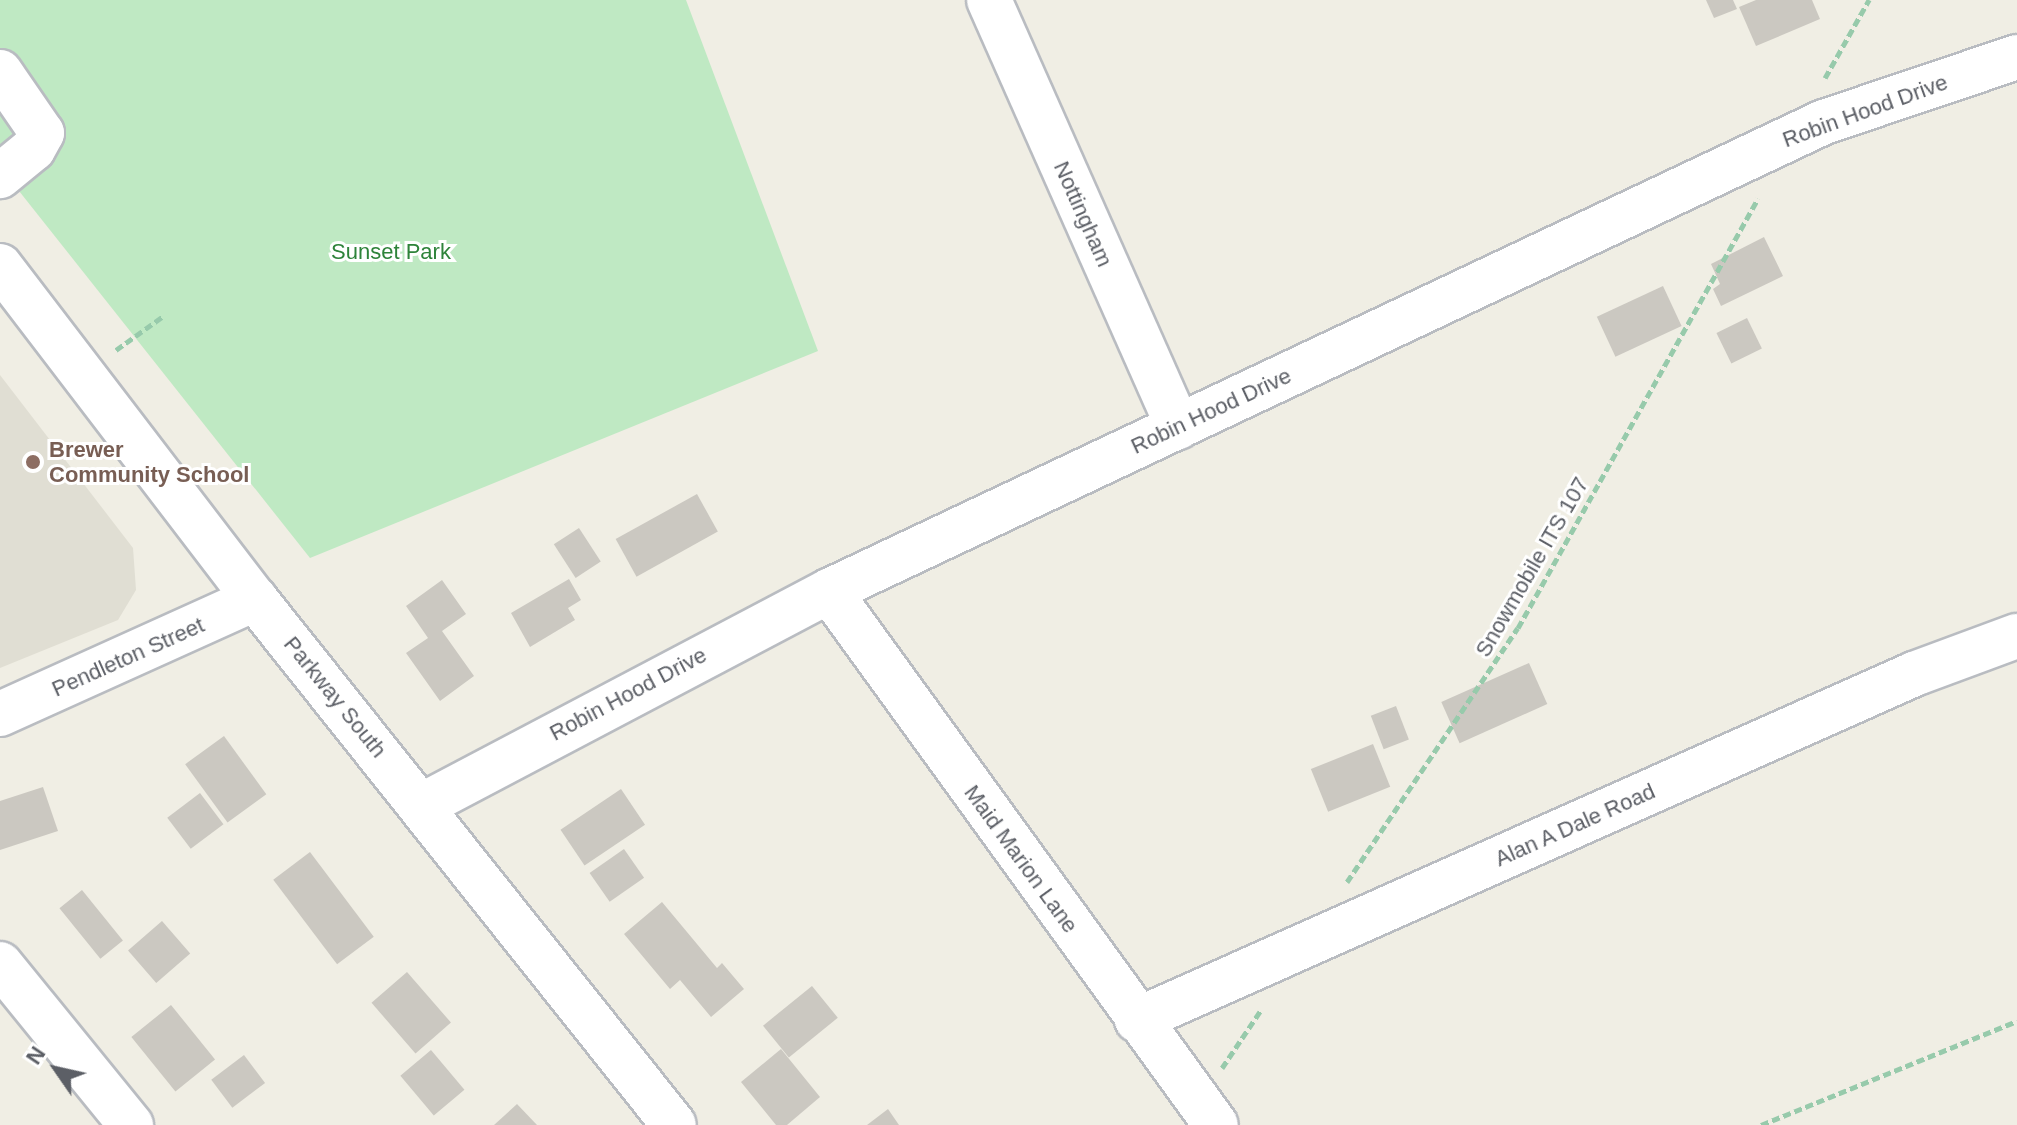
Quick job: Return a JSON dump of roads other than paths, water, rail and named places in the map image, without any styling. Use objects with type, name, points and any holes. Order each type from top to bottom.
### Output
[{"type":"street","name":"Nottingham","points":[[989,0],[1178,427]]},
{"type":"street","name":"Robin Hood Drive","points":[[423,805],[829,591],[1824,122],[2017,57]]},
{"type":"street","points":[[0,72],[42,133],[33,149],[0,176]]},
{"type":"street","name":"Parkway South","points":[[0,266],[255,599],[423,805],[674,1125]]},
{"type":"street","name":"Maid Marion Lane","points":[[829,591],[1216,1125]]},
{"type":"street","name":"Pendleton Street","points":[[0,714],[255,599]]},
{"type":"street","name":"Alan A Dale Road","points":[[1137,1020],[1914,674],[2017,636]]},
{"type":"street","points":[[0,964],[131,1125]]},
{"type":"place","name":"Brewer Community School","points":[[33,462]]},
{"type":"park label","name":"Sunset Park","points":[[391,252]]}]
